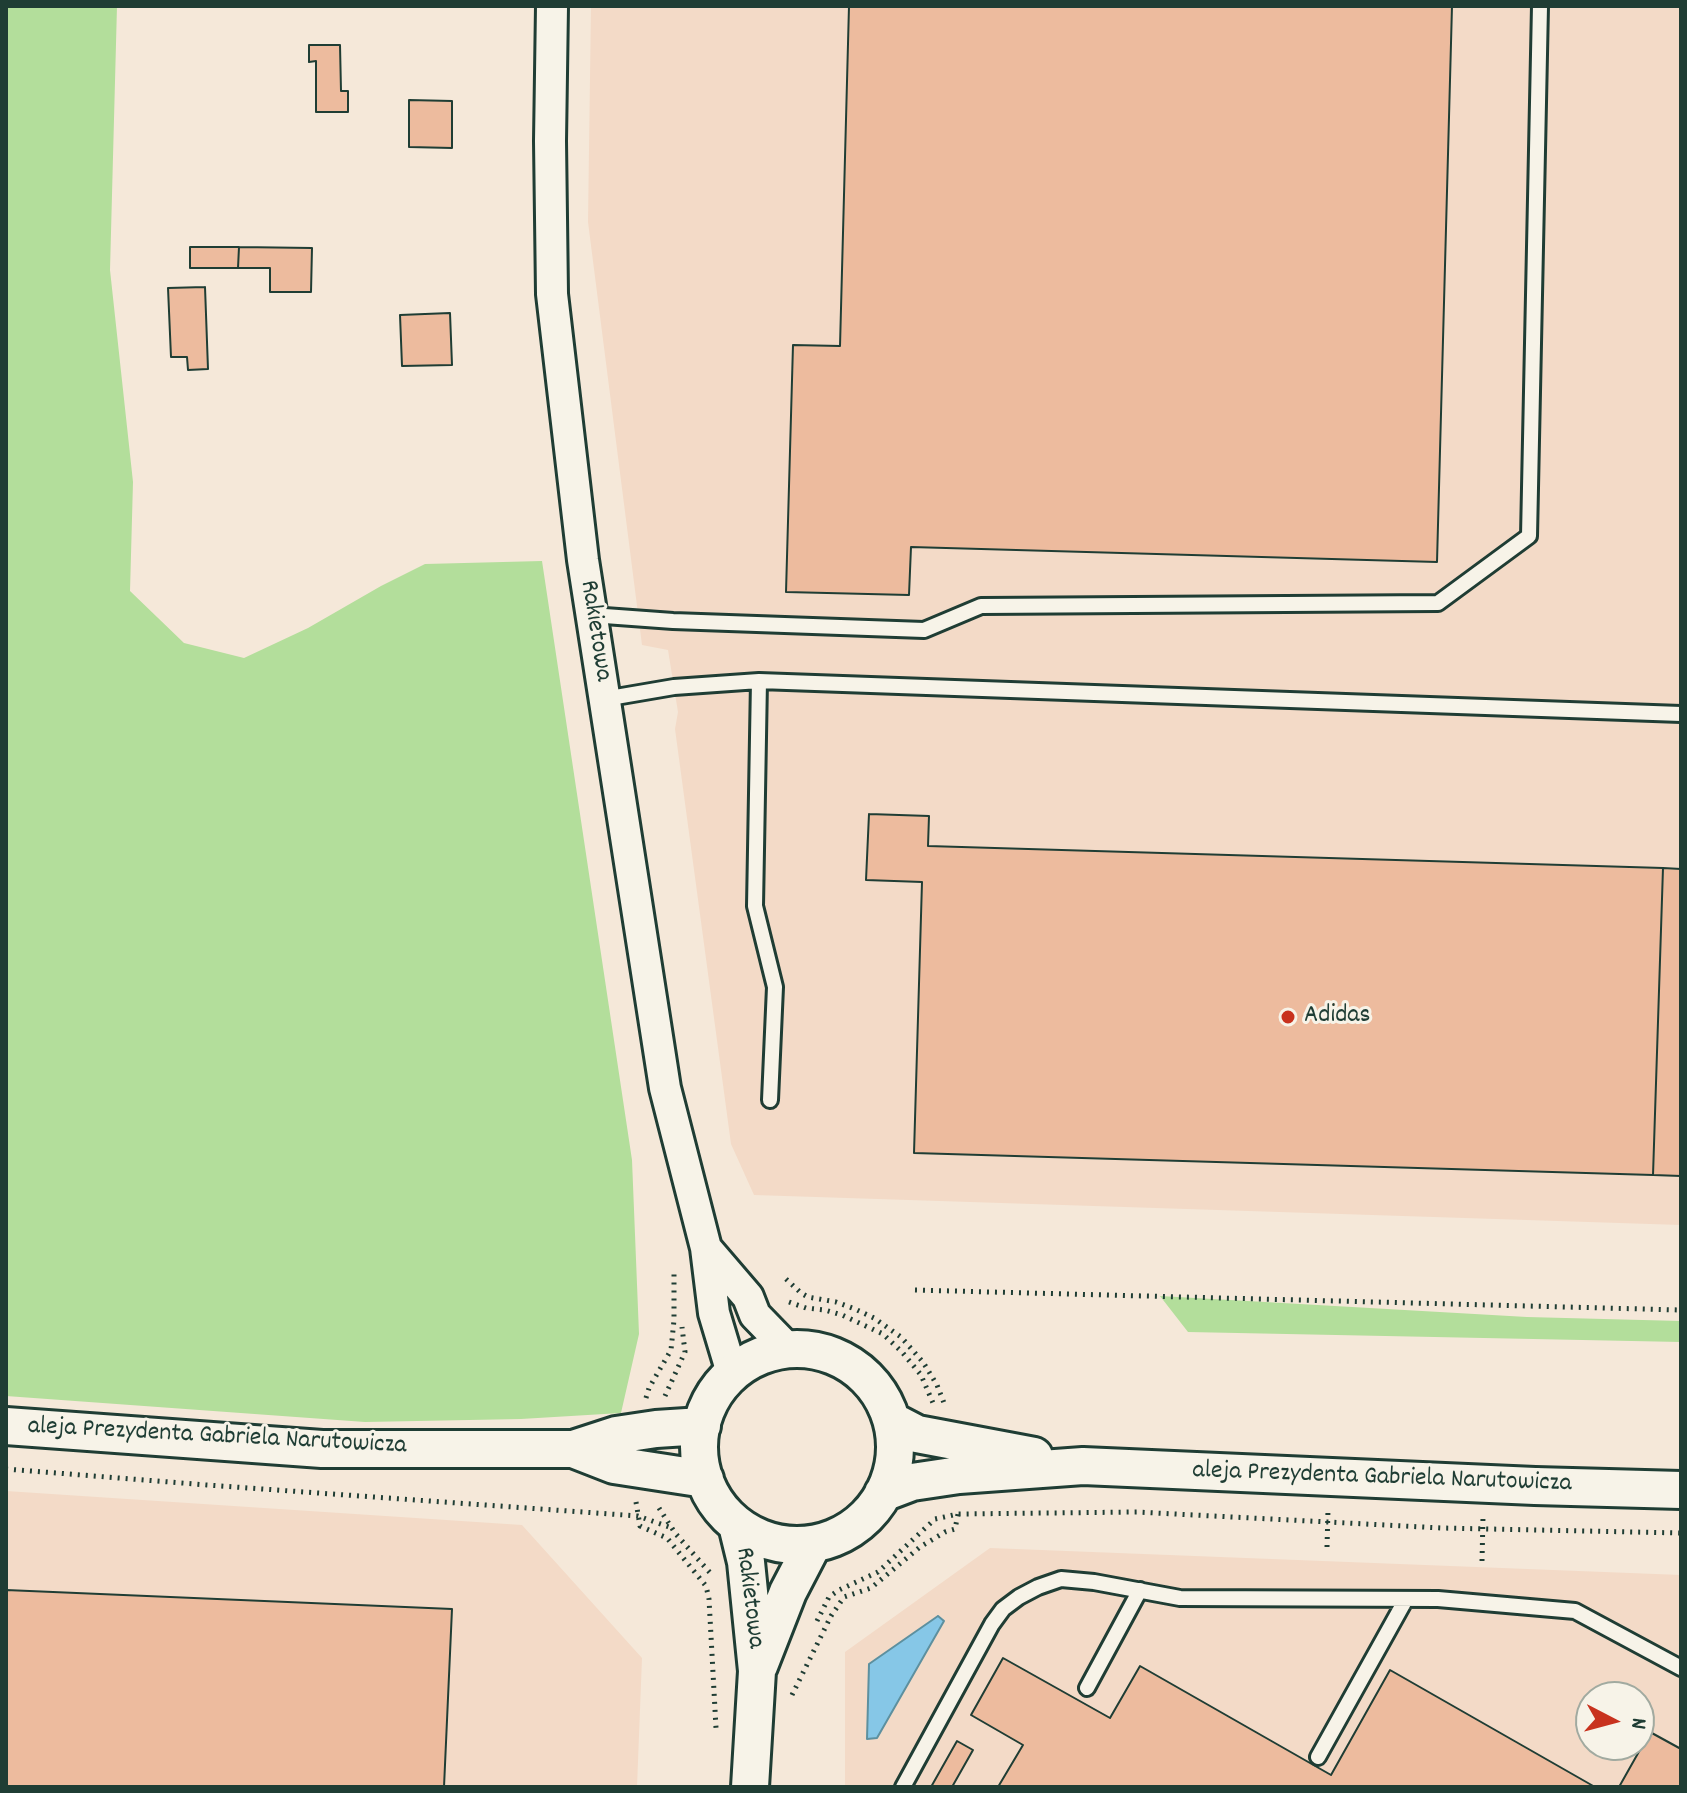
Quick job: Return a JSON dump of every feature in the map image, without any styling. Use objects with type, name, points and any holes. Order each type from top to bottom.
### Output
[{"type":"street","name":"Rakietowa","points":[[552,6],[552,294],[583,560],[665,1088],[706,1248],[714,1313],[732,1373]]},
{"type":"street","name":"Rakietowa","points":[[706,1248],[748,1297],[755,1315],[788,1349]]},
{"type":"street","points":[[788,1349],[815,1350],[841,1360],[864,1375],[881,1396],[892,1421],[895,1446],[892,1470],[871,1512],[835,1538],[813,1544],[773,1542],[737,1525],[719,1507],[705,1479],[700,1460],[699,1436],[705,1413],[717,1391],[732,1373],[758,1357],[788,1349]]},
{"type":"street","name":"aleja Prezydenta Gabriela Narutowicza","points":[[892,1421],[917,1434],[1083,1466]]},
{"type":"street","name":"aleja Prezydenta Gabriela Narutowicza","points":[[6,1426],[322,1449],[573,1449],[616,1435],[702,1426]]},
{"type":"street","name":"aleja Prezydenta Gabriela Narutowicza","points":[[573,1449],[614,1465],[705,1479]]},
{"type":"street","name":"aleja Prezydenta Gabriela Narutowicza","points":[[883,1493],[912,1482],[959,1475],[1083,1466],[1681,1490]]},
{"type":"street","name":"Rakietowa","points":[[737,1525],[746,1562],[757,1671],[750,1787]]},
{"type":"street","name":"Rakietowa","points":[[757,1671],[788,1592],[813,1544]]},
{"type":"lane","points":[[591,615],[924,630],[981,606],[1438,603],[1529,536],[1540,6]]},
{"type":"lane","points":[[759,681],[755,906],[775,987],[770,1100]]},
{"type":"lane","points":[[604,699],[674,687],[759,681],[1681,714]]},
{"type":"lane","points":[[903,1787],[1003,1609],[1038,1587],[1061,1579],[1180,1598],[1438,1599],[1575,1611],[1681,1668]]},
{"type":"lane","points":[[1087,1688],[1140,1590]]},
{"type":"lane","points":[[1318,1757],[1406,1599]]},
{"type":"path","points":[[640,1431],[649,1388],[671,1350],[674,1267]]},
{"type":"path","points":[[786,1279],[808,1297],[855,1309],[901,1337],[923,1362],[937,1385],[945,1408]]},
{"type":"path","points":[[915,1290],[1681,1310]]},
{"type":"path","points":[[788,1302],[842,1315],[883,1334],[921,1375],[935,1407]]},
{"type":"path","points":[[663,1400],[685,1352]]},
{"type":"path","points":[[6,1469],[638,1516],[672,1528]]},
{"type":"path","points":[[1482,1561],[1487,1484]]},
{"type":"path","points":[[656,1497],[660,1510],[672,1528],[718,1582]]},
{"type":"path","points":[[829,1597],[878,1572],[935,1519],[958,1514],[1137,1512],[1482,1529],[1681,1533]]},
{"type":"path","points":[[791,1697],[831,1616],[844,1597],[871,1588],[920,1547],[955,1529],[958,1514]]},
{"type":"path","points":[[638,1516],[640,1526],[667,1538],[706,1586],[717,1741]]},
{"type":"shaded area","points":[[591,6],[1681,6],[1681,1225],[754,1195],[731,1144],[675,729],[678,712],[668,650],[642,645],[588,222]]},
{"type":"shaded area","points":[[6,1491],[522,1525],[642,1658],[637,1787],[6,1787]]},
{"type":"shaded area","points":[[990,1548],[1681,1575],[1681,1787],[845,1787],[845,1652]]},
{"type":"green space","points":[[6,6],[117,6],[110,270],[133,482],[130,591],[184,643],[244,658],[308,628],[425,564],[542,561],[632,1160],[639,1334],[621,1413],[521,1419],[365,1422],[6,1396]]},
{"type":"green space","points":[[1160,1296],[1527,1317],[1681,1321],[1681,1342],[1188,1332]]},
{"type":"water","points":[[938,1616],[944,1621],[877,1738],[867,1739],[869,1664]]},
{"type":"building","points":[[849,6],[1452,6],[1437,562],[911,547],[909,595],[786,592],[793,345],[840,346]]},
{"type":"building","points":[[309,45],[340,45],[341,91],[348,91],[348,112],[316,112],[316,61],[309,62]]},
{"type":"building","points":[[409,100],[452,101],[452,148],[409,147]]},
{"type":"building","points":[[190,247],[239,247],[238,268],[190,268]]},
{"type":"building","points":[[239,247],[312,248],[311,292],[270,292],[270,268],[238,268]]},
{"type":"building","points":[[205,287],[208,369],[188,370],[187,357],[171,357],[168,288]]},
{"type":"building","points":[[450,313],[452,365],[402,366],[400,315]]},
{"type":"building","name":"Adidas","points":[[869,814],[929,816],[928,846],[1663,868],[1653,1175],[914,1153],[922,882],[866,880]]},
{"type":"building","points":[[1663,868],[1681,869],[1681,1176],[1653,1175]]},
{"type":"building","points":[[6,1590],[452,1609],[444,1787],[6,1787]]},
{"type":"building","points":[[1003,1658],[1110,1718],[1140,1666],[1331,1775],[1390,1670],[1595,1787],[998,1787],[1023,1745],[971,1715]]},
{"type":"building","points":[[1655,1735],[1681,1749],[1681,1787],[1619,1787],[1634,1761],[1655,1761]]},
{"type":"building","points":[[957,1741],[973,1750],[952,1787],[931,1787]]},
{"type":"place","name":"Adidas","points":[[1288,1017]]}]
